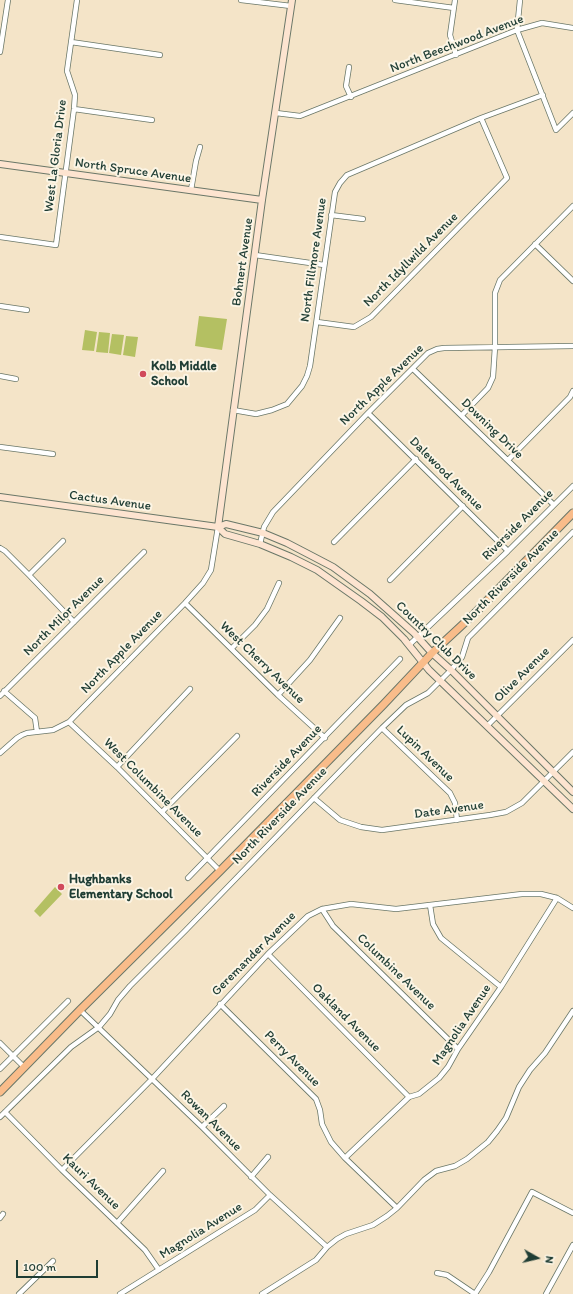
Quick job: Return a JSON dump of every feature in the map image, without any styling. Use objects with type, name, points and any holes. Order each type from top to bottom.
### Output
[{"type":"main road","name":"North Riverside Avenue","points":[[0,1092],[220,871],[432,653],[474,614],[573,513]]},
{"type":"street","points":[[0,52],[8,0]]},
{"type":"street","name":"West La Gloria Drive","points":[[0,237],[56,245],[74,109],[75,95],[67,70],[77,0]]},
{"type":"street","points":[[241,0],[292,3]]},
{"type":"street","points":[[395,0],[454,8]]},
{"type":"street","points":[[455,0],[450,35],[456,55]]},
{"type":"street","points":[[520,0],[517,30],[556,130],[573,113]]},
{"type":"street","name":"Bohnert Avenue","points":[[218,527],[262,200],[292,3]]},
{"type":"street","name":"North Beechwood Avenue","points":[[276,113],[300,116],[517,30],[542,23],[573,28]]},
{"type":"street","points":[[71,42],[160,55]]},
{"type":"street","points":[[349,67],[346,86],[351,97]]},
{"type":"street","name":"North Fillmore Avenue","points":[[233,410],[256,414],[287,404],[302,386],[307,376],[317,322],[335,192],[347,175],[481,118],[543,95]]},
{"type":"street","points":[[74,109],[152,120]]},
{"type":"street","name":"North Idyllwild Avenue","points":[[317,322],[354,327],[371,317],[507,178],[481,118]]},
{"type":"street","points":[[191,190],[200,147]]},
{"type":"street","name":"North Spruce Avenue","points":[[0,164],[262,200]]},
{"type":"street","points":[[462,415],[488,388],[494,377],[495,293],[500,280],[573,206]]},
{"type":"street","points":[[331,215],[363,219]]},
{"type":"street","points":[[535,244],[573,281]]},
{"type":"street","points":[[255,255],[324,265]]},
{"type":"street","points":[[0,306],[27,310]]},
{"type":"street","name":"North Apple Avenue","points":[[260,544],[264,527],[273,512],[428,353],[437,348],[573,346]]},
{"type":"street","name":"Downing Drive","points":[[413,369],[554,505]]},
{"type":"street","points":[[0,376],[16,379]]},
{"type":"street","points":[[508,460],[570,397],[573,392]]},
{"type":"street","name":"Dalewood Avenue","points":[[368,413],[508,551]]},
{"type":"street","points":[[0,447],[53,454]]},
{"type":"street","points":[[334,542],[416,459]]},
{"type":"street","name":"Riverside Avenue","points":[[409,645],[508,551],[573,486]]},
{"type":"street","name":"Cactus Avenue","points":[[0,497],[218,527]]},
{"type":"street","points":[[390,580],[463,506]]},
{"type":"street","name":"Country Club Drive","points":[[573,792],[451,670],[432,653],[418,637],[370,594],[332,567],[287,543],[263,533],[226,524],[218,527],[224,534],[260,544],[317,570],[337,583],[382,618],[404,639],[423,663],[488,725],[573,810]]},
{"type":"street","name":"North Apple Avenue","points":[[0,754],[16,738],[28,733],[53,730],[69,722],[185,603],[203,583],[211,570],[218,527]]},
{"type":"street","name":"North Riverside Avenue","points":[[0,1117],[71,1047],[99,1027],[130,986],[185,932],[382,728],[406,705],[428,693],[451,670],[462,657],[468,638],[573,532]]},
{"type":"street","points":[[29,575],[63,541]]},
{"type":"street","points":[[0,548],[5,551],[74,622]]},
{"type":"street","name":"North Milor Avenue","points":[[0,696],[144,552]]},
{"type":"street","points":[[232,648],[256,625],[267,609],[279,583]]},
{"type":"street","name":"West Cherry Avenue","points":[[185,603],[325,738]]},
{"type":"street","points":[[278,694],[310,660],[340,618]]},
{"type":"street","name":"Olive Avenue","points":[[488,725],[573,640]]},
{"type":"street","name":"Riverside Avenue","points":[[188,878],[325,738],[400,658]]},
{"type":"street","points":[[117,767],[190,688]]},
{"type":"street","points":[[4,691],[35,718],[37,732]]},
{"type":"street","name":"West Columbine Avenue","points":[[69,722],[117,767],[220,871]]},
{"type":"street","name":"Lupin Avenue","points":[[382,728],[450,794],[455,803],[457,820]]},
{"type":"street","points":[[162,812],[237,736]]},
{"type":"street","name":"Date Avenue","points":[[314,798],[340,820],[361,828],[382,830],[506,812],[522,803],[573,752]]},
{"type":"street","name":"Geremander Avenue","points":[[62,1170],[152,1079],[268,954],[308,916],[322,909],[352,904],[396,909],[522,894],[542,894],[557,898],[573,908]]},
{"type":"street","name":"Magnolia Avenue","points":[[345,1158],[409,1097],[419,1094],[439,1078],[448,1067],[458,1049],[501,987],[557,898]]},
{"type":"street","points":[[430,905],[433,924],[440,938],[501,987]]},
{"type":"street","name":"Columbine Avenue","points":[[322,909],[333,926],[458,1049]]},
{"type":"street","name":"Oakland Avenue","points":[[268,954],[409,1097]]},
{"type":"street","points":[[0,1069],[68,1001]]},
{"type":"street","name":"Perry Avenue","points":[[220,1004],[316,1099],[320,1110],[322,1124],[331,1142],[345,1158],[397,1208]]},
{"type":"street","name":"Rowan Avenue","points":[[80,1010],[202,1127],[251,1177],[327,1247]]},
{"type":"street","points":[[262,1294],[316,1260],[327,1247],[337,1239],[346,1234],[373,1225],[387,1216],[397,1208],[424,1180],[436,1172],[455,1166],[467,1159],[488,1142],[506,1118],[519,1087],[530,1070],[545,1053],[573,1011]]},
{"type":"street","points":[[0,1043],[24,1067]]},
{"type":"street","points":[[202,1127],[224,1106]]},
{"type":"street","name":"Kauri Avenue","points":[[5,1112],[62,1170],[145,1250],[159,1270]]},
{"type":"street","points":[[251,1177],[268,1157]]},
{"type":"street","points":[[117,1223],[163,1171]]},
{"type":"street","points":[[437,1273],[447,1275],[475,1294],[489,1272],[532,1192],[573,1213]]},
{"type":"street","name":"Magnolia Avenue","points":[[120,1294],[254,1210],[270,1195]]},
{"type":"street","points":[[546,1294],[573,1245]]},
{"type":"street","points":[[20,1294],[53,1261]]},
{"type":"green space","points":[[199,316],[227,319],[222,350],[195,346]]},
{"type":"green space","points":[[85,330],[97,332],[94,351],[82,350]]},
{"type":"green space","points":[[99,332],[110,333],[108,353],[96,352]]},
{"type":"green space","points":[[112,334],[124,335],[121,355],[109,353]]},
{"type":"green space","points":[[126,336],[138,337],[135,357],[123,355]]},
{"type":"green space","points":[[55,887],[62,894],[40,917],[34,911]]},
{"type":"place","name":"Kolb Middle School","points":[[143,374]]},
{"type":"place","name":"Hughbanks Elementary School","points":[[61,887]]}]
